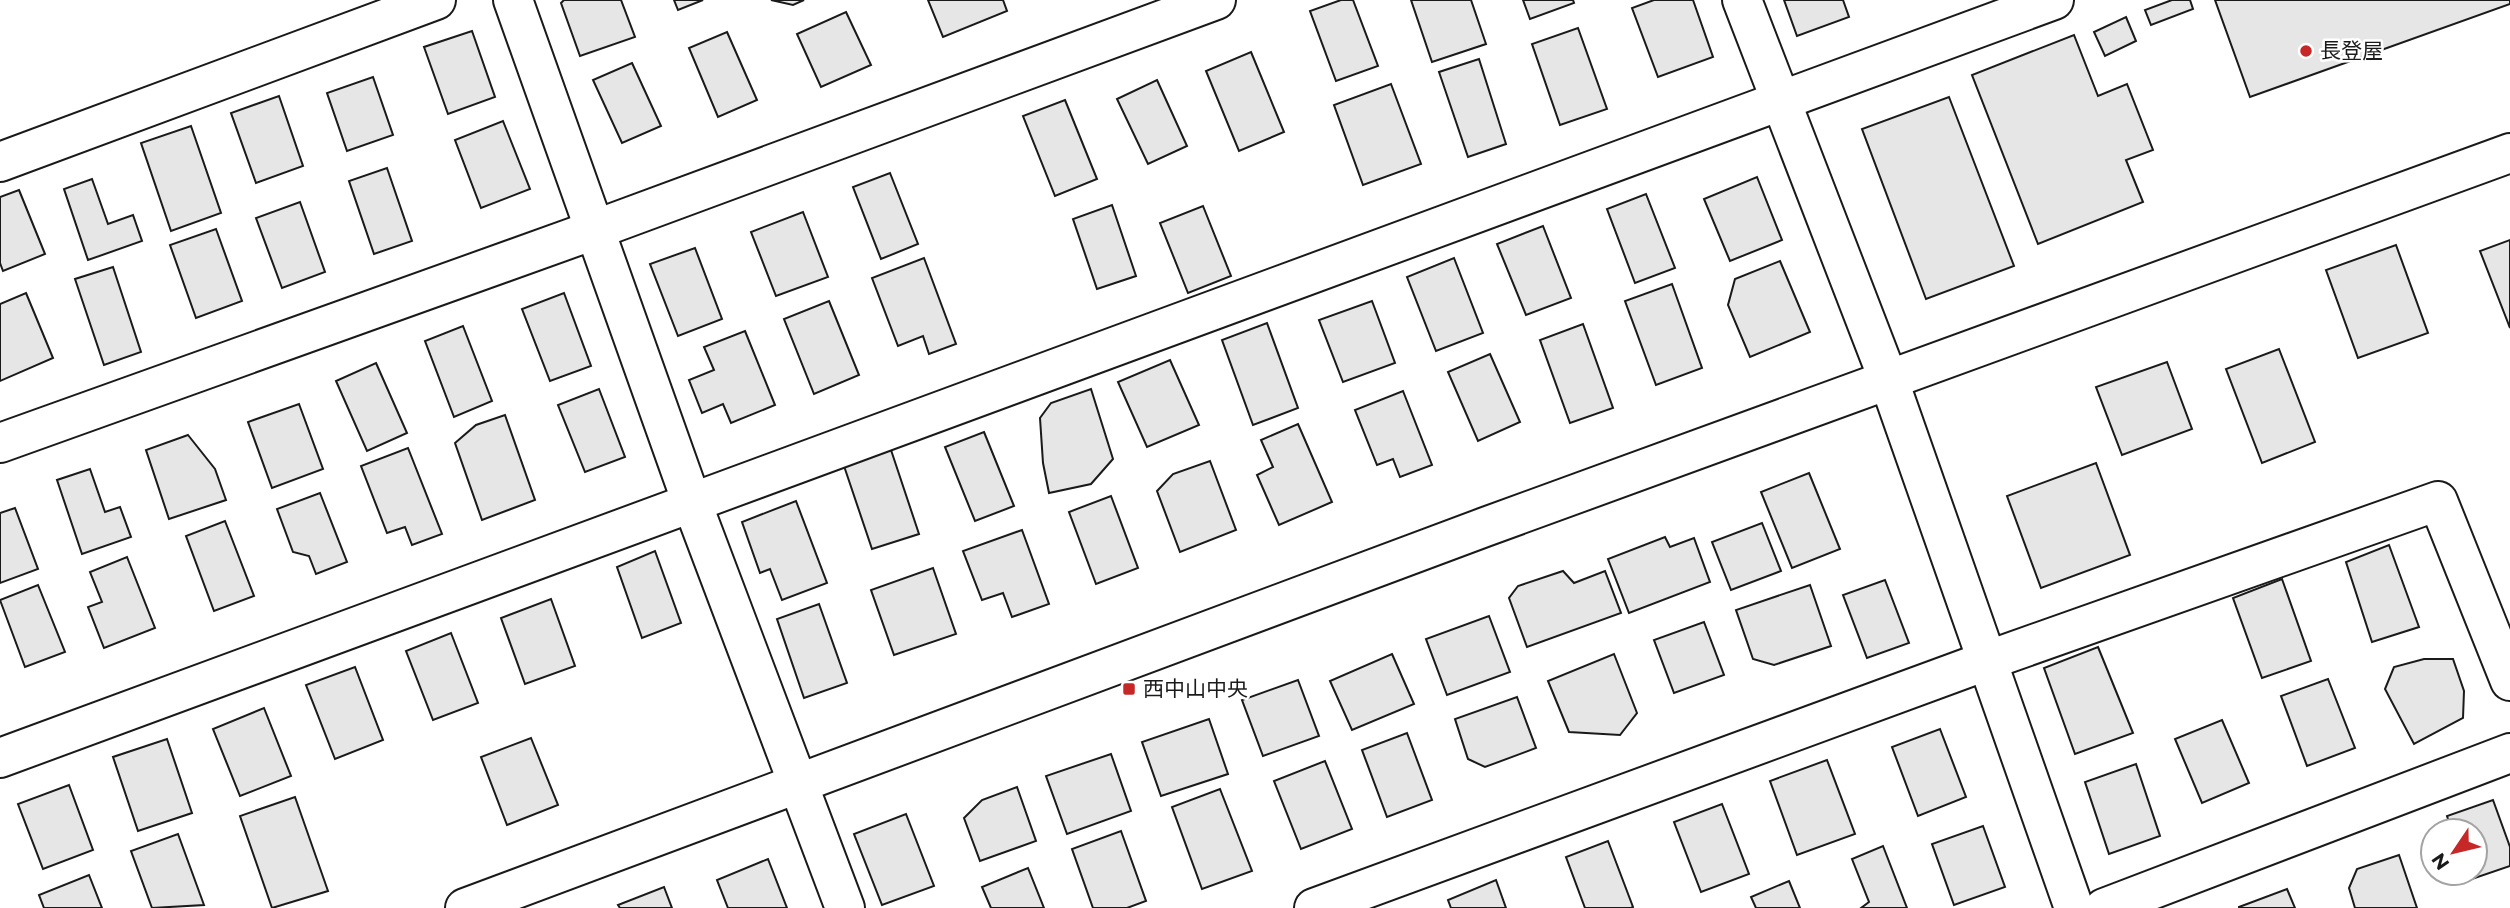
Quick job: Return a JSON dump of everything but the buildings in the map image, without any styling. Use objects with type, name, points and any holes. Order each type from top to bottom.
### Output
[{"type":"street","points":[[0,162],[436,0]]},
{"type":"street","points":[[513,0],[692,503],[845,908]]},
{"type":"street","points":[[0,443],[594,230],[1216,0]]},
{"type":"street","points":[[1742,0],[1779,102],[1889,381],[2074,908]]},
{"type":"street","points":[[0,758],[2054,0]]},
{"type":"street","points":[[465,908],[799,782],[2510,153]]},
{"type":"street","points":[[1314,908],[1986,661],[2438,501],[2510,681]]},
{"type":"street","points":[[2104,908],[2510,753]]},
{"type":"place","name":"長登屋","points":[[2306,51]]},
{"type":"place","name":"西中山中央","points":[[1129,689]]}]
